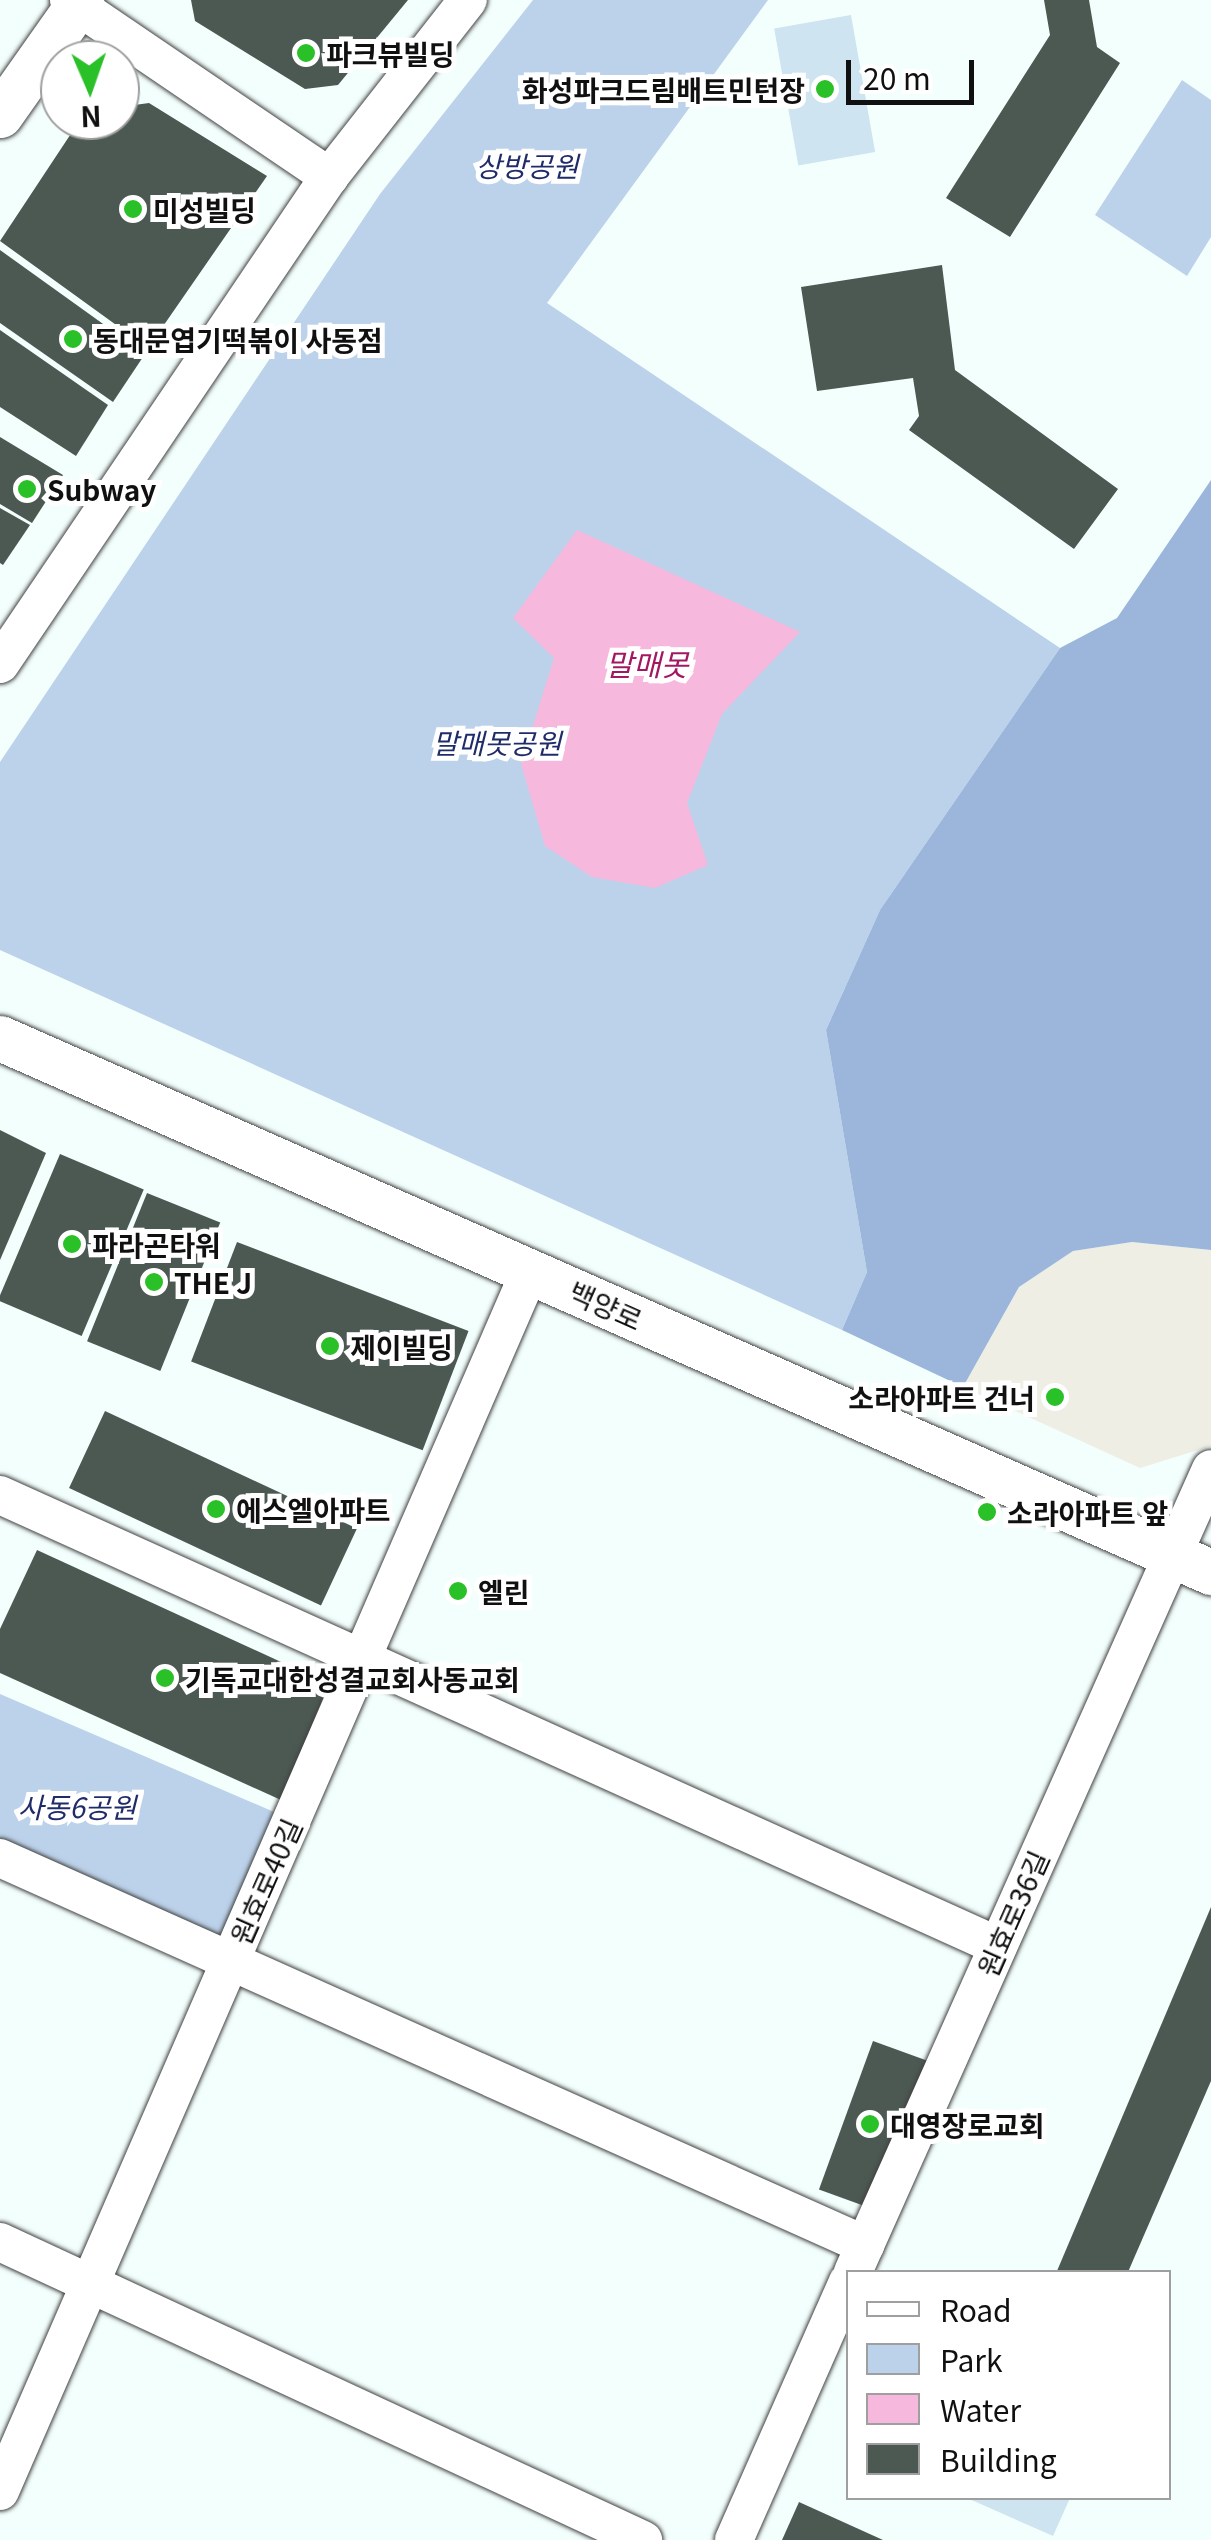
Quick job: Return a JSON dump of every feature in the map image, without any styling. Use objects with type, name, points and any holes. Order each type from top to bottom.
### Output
[{"type":"street","points":[[0,664],[328,177],[468,0]]},
{"type":"street","points":[[0,115],[75,2],[328,177]]},
{"type":"street","name":"백양로","points":[[0,1038],[1192,1563]]},
{"type":"street","name":"원효로40길","points":[[0,2491],[530,1271]]},
{"type":"street","name":"원효로36길","points":[[859,2258],[998,1946],[1192,1563],[1211,1469]]},
{"type":"street","points":[[0,1495],[998,1946]]},
{"type":"street","points":[[0,1858],[230,1960],[859,2258]]},
{"type":"street","points":[[0,2242],[643,2540]]},
{"type":"street","points":[[734,2540],[846,2287]]},
{"type":"shaded area","name":"화성파크드림배트민턴장","points":[[851,15],[875,152],[798,165],[774,29]]},
{"type":"shaded area","points":[[1211,480],[1211,1250],[1132,1242],[1073,1251],[1019,1287],[963,1387],[842,1330],[867,1272],[826,1030],[880,910],[1060,648],[1117,618]]},
{"type":"shaded area","points":[[1132,1242],[1211,1250],[1211,1446],[1140,1468],[963,1387],[1019,1287],[1073,1251]]},
{"type":"shaded area","points":[[972,2500],[1069,2500],[1053,2536]]},
{"type":"green space","name":"말매못공원","points":[[533,0],[768,0],[547,303],[1060,648],[880,910],[826,1030],[867,1272],[842,1330],[0,950],[0,762],[380,194]]},
{"type":"green space","points":[[1182,80],[1211,100],[1211,237],[1187,276],[1095,215]]},
{"type":"green space","name":"사동6공원","points":[[0,1694],[281,1815],[226,1949],[0,1852]]},
{"type":"water","name":"말매못","points":[[577,530],[800,632],[722,714],[687,803],[708,865],[655,888],[592,877],[545,846],[521,764],[554,658],[513,618]]},
{"type":"building","name":"파크뷰빌딩","points":[[191,0],[408,0],[338,85],[305,89],[195,21]]},
{"type":"building","points":[[1044,0],[1089,0],[1097,47],[1120,63],[1010,237],[946,198],[1050,35]]},
{"type":"building","name":"미성빌딩","points":[[149,103],[267,176],[148,348],[0,241],[67,140],[140,140],[140,104]]},
{"type":"building","name":"동대문엽기떡볶이 사동점","points":[[0,250],[145,354],[113,402],[0,323]]},
{"type":"building","points":[[942,265],[955,370],[1118,489],[1074,549],[909,430],[919,416],[913,378],[817,391],[801,287]]},
{"type":"building","points":[[0,330],[108,405],[76,456],[0,407]]},
{"type":"building","name":"Subway","points":[[0,437],[63,475],[32,523],[0,504]]},
{"type":"building","points":[[0,508],[30,525],[3,565],[0,563]]},
{"type":"building","points":[[0,1130],[46,1153],[0,1260]]},
{"type":"building","name":"파라곤타워","points":[[60,1154],[144,1190],[82,1336],[0,1301]]},
{"type":"building","name":"THE J","points":[[147,1193],[220,1223],[160,1371],[87,1341]]},
{"type":"building","name":"제이빌딩","points":[[237,1242],[469,1331],[423,1450],[191,1361]]},
{"type":"building","name":"에스엘아파트","points":[[105,1411],[357,1528],[321,1606],[69,1488]]},
{"type":"building","name":"기독교대한성결교회사동교회","points":[[37,1550],[329,1684],[281,1800],[0,1673],[0,1629]]},
{"type":"building","points":[[1211,1907],[1211,2081],[1129,2270],[1057,2270]]},
{"type":"building","name":"대영장로교회","points":[[873,2041],[935,2064],[881,2212],[819,2189]]},
{"type":"building","points":[[799,2502],[883,2540],[782,2540]]},
{"type":"place","name":"파크뷰빌딩","points":[[306,53]]},
{"type":"place","name":"화성파크드림배트민턴장","points":[[825,89]]},
{"type":"place","name":"미성빌딩","points":[[133,209]]},
{"type":"place","name":"동대문엽기떡볶이 사동점","points":[[73,339]]},
{"type":"place","name":"Subway","points":[[27,489]]},
{"type":"place","name":"파라곤타워","points":[[72,1244]]},
{"type":"place","name":"THE J","points":[[154,1282]]},
{"type":"place","name":"제이빌딩","points":[[330,1346]]},
{"type":"place","name":"소라아파트 건너","points":[[1055,1397]]},
{"type":"place","name":"에스엘아파트","points":[[216,1509]]},
{"type":"place","name":"소라아파트 앞","points":[[987,1512]]},
{"type":"place","name":"엘린","points":[[458,1591]]},
{"type":"place","name":"기독교대한성결교회사동교회","points":[[165,1678]]},
{"type":"place","name":"대영장로교회","points":[[870,2124]]},
{"type":"park label","name":"상방공원","points":[[527,165]]}]
